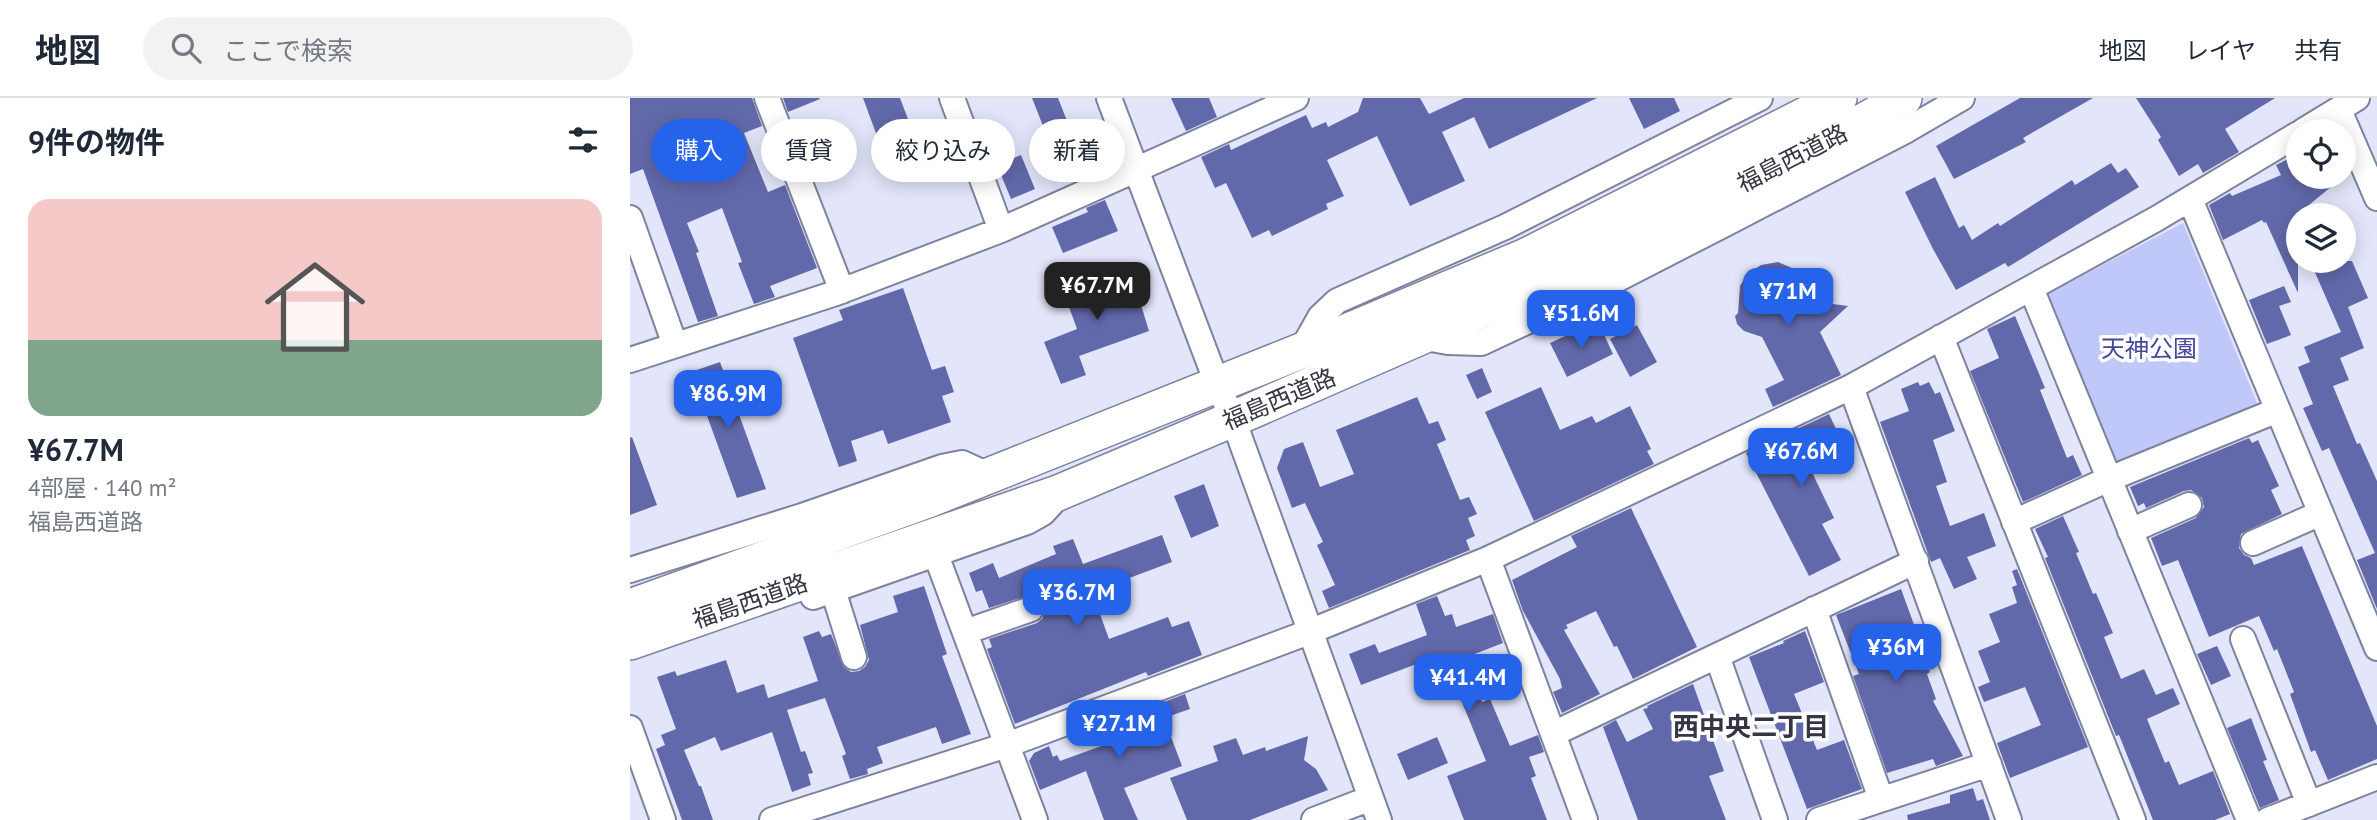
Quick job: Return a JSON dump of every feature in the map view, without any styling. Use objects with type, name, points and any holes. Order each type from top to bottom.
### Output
[{"type":"highway","name":"福島西道路","points":[[632,637],[928,500],[1218,386],[1526,256],[1839,98]]},
{"type":"highway","name":"福島西道路","points":[[632,637],[1064,491],[1560,276],[1850,129],[1904,98]]},
{"type":"street","points":[[767,98],[842,291]]},
{"type":"street","points":[[952,98],[1001,230]]},
{"type":"street","points":[[1109,98],[1218,386],[1233,419],[1375,809],[1314,820]]},
{"type":"street","points":[[630,360],[842,291],[1001,230],[1136,172],[1296,98]]},
{"type":"street","points":[[1301,351],[1320,317],[1337,301],[1505,227],[1760,98]]},
{"type":"street","points":[[1420,337],[1448,342],[1481,343],[1681,247],[1907,130],[1962,98]]},
{"type":"street","points":[[2323,119],[2348,104],[2377,198]]},
{"type":"street","points":[[772,820],[1007,745],[1309,632],[1488,559],[1851,387],[2190,199],[2286,141]]},
{"type":"street","points":[[2190,199],[2321,513],[2368,602],[2377,648]]},
{"type":"street","points":[[630,218],[675,345]]},
{"type":"street","points":[[2031,288],[2249,820]]},
{"type":"street","points":[[1941,337],[2133,820]]},
{"type":"street","points":[[1851,387],[2010,820]]},
{"type":"street","points":[[2014,522],[2109,479],[2278,410]]},
{"type":"street","points":[[630,570],[802,516],[942,467],[962,463],[990,476]]},
{"type":"street","points":[[632,637],[833,590],[1027,522],[1043,513],[1064,491]]},
{"type":"street","points":[[2130,531],[2189,505]]},
{"type":"street","points":[[2253,543],[2321,513]]},
{"type":"street","points":[[936,555],[1035,820]]},
{"type":"street","points":[[1488,559],[1585,820]]},
{"type":"street","points":[[1553,734],[1916,561]]},
{"type":"street","points":[[833,590],[854,657]]},
{"type":"street","points":[[965,632],[1031,609]]},
{"type":"street","points":[[1814,609],[1881,799]]},
{"type":"street","points":[[2243,639],[2309,804]]},
{"type":"street","points":[[1717,656],[1775,820]]},
{"type":"street","points":[[630,728],[663,820]]},
{"type":"street","points":[[1819,820],[1989,764]]},
{"type":"street","points":[[2268,820],[2377,777]]},
{"type":"green space","name":"天神公園","points":[[2183,223],[2259,408],[2113,468],[2044,296]]},
{"type":"building","points":[[630,98],[752,98],[761,126],[747,132],[747,119],[651,119],[651,182],[747,182],[747,140],[761,175],[761,182],[764,182],[768,192],[785,185],[817,268],[770,286],[775,297],[754,304],[738,263],[742,262],[722,208],[687,223],[699,252],[696,253],[718,316],[698,322],[643,169],[630,174]]},
{"type":"building","points":[[783,98],[819,98],[820,99],[788,112]]},
{"type":"building","points":[[863,98],[900,98],[908,119],[871,119]]},
{"type":"building","points":[[1032,98],[1058,98],[1066,119],[1040,119]]},
{"type":"building","points":[[1171,98],[1209,98],[1217,117],[1186,131]]},
{"type":"building","points":[[1363,98],[1420,98],[1429,114],[1464,98],[1597,98],[1489,149],[1474,117],[1442,132],[1465,181],[1410,206],[1377,136],[1327,160],[1344,196],[1326,204],[1328,209],[1272,236],[1269,230],[1252,238],[1226,183],[1215,188],[1201,157],[1229,144],[1231,150],[1306,115],[1312,128],[1326,122],[1328,127],[1358,112]]},
{"type":"building","points":[[1629,98],[1674,98],[1680,111],[1644,129]]},
{"type":"building","points":[[2020,98],[2093,98],[2023,138],[2026,142],[1954,179],[1936,146]]},
{"type":"building","points":[[2136,98],[2275,98],[2225,129],[2239,152],[2203,173],[2198,164],[2179,176],[2158,140],[2161,137]]},
{"type":"building","points":[[1021,155],[1029,174],[1029,182],[1032,182],[1035,189],[1011,199],[1004,182],[1015,182],[1015,158]]},
{"type":"building","points":[[2286,160],[2286,189],[2328,189],[2311,203],[2286,203],[2286,266],[2266,222],[2262,220],[2223,240],[2209,205],[2230,193],[2232,196],[2281,175],[2276,165]]},
{"type":"building","points":[[2111,163],[2118,173],[2126,168],[2139,187],[2008,267],[2005,263],[1956,290],[1905,192],[1935,177],[1959,228],[1964,225],[1972,240],[1998,223],[2000,226],[2072,180],[2075,185]]},
{"type":"building","points":[[1105,200],[1118,231],[1063,253],[1052,227],[1088,212],[1086,208]]},
{"type":"building","points":[[1778,262],[1803,277],[1810,301],[1848,306],[1820,332],[1841,375],[1773,407],[1765,389],[1784,380],[1762,337],[1744,331],[1737,324],[1735,316],[1738,313],[1740,286],[1747,274],[1761,265]]},
{"type":"building","points":[[1130,269],[1149,331],[1079,356],[1086,375],[1061,384],[1044,342],[1077,329],[1064,293]]},
{"type":"building","points":[[2356,270],[2368,298],[2348,307],[2364,348],[2340,358],[2349,380],[2333,386],[2357,444],[2360,443],[2377,481],[2377,609],[2357,560],[2375,553],[2329,448],[2322,451],[2303,408],[2313,404],[2298,367],[2310,362],[2304,347],[2341,332],[2315,273],[2356,273]]},
{"type":"building","points":[[2289,273],[2298,273],[2298,293]]},
{"type":"building","points":[[2284,286],[2291,302],[2279,306],[2291,335],[2267,344],[2249,300]]},
{"type":"building","points":[[903,288],[932,370],[945,366],[954,392],[942,396],[951,422],[888,444],[883,430],[851,441],[857,461],[839,467],[793,338],[843,320],[839,310]]},
{"type":"building","points":[[2015,316],[2045,388],[2040,390],[2067,458],[2073,455],[2082,475],[2023,502],[1970,371],[1999,358],[1987,329]]},
{"type":"building","points":[[1637,325],[1657,362],[1630,377],[1610,339]]},
{"type":"building","points":[[1600,326],[1613,354],[1567,377],[1550,343],[1576,331],[1578,336]]},
{"type":"building","points":[[720,362],[766,489],[737,498],[691,372]]},
{"type":"building","points":[[1482,368],[1492,392],[1477,399],[1466,375]]},
{"type":"building","points":[[1918,382],[1920,386],[1929,382],[1935,394],[1940,392],[1955,431],[1933,440],[1947,482],[1936,486],[1950,526],[1984,513],[1996,546],[1967,557],[1977,579],[1954,589],[1940,558],[1931,562],[1880,422],[1909,411],[1901,389]]},
{"type":"building","points":[[1541,387],[1560,430],[1592,416],[1596,423],[1630,406],[1651,449],[1647,451],[1654,464],[1534,521],[1485,412]]},
{"type":"building","points":[[1417,397],[1429,424],[1438,421],[1446,440],[1437,444],[1460,500],[1469,497],[1477,514],[1468,518],[1475,536],[1466,540],[1470,550],[1329,608],[1322,591],[1335,585],[1317,545],[1323,542],[1305,503],[1292,508],[1277,468],[1284,449],[1303,442],[1320,487],[1354,474],[1336,430]]},
{"type":"building","points":[[1829,414],[1845,448],[1809,466],[1834,518],[1822,524],[1841,560],[1809,576],[1746,453]]},
{"type":"building","points":[[632,437],[657,505],[630,515],[630,438]]},
{"type":"building","points":[[2249,438],[2252,443],[2258,440],[2279,486],[2271,490],[2282,514],[2241,534],[2239,548],[2244,555],[2251,558],[2254,565],[2302,546],[2377,726],[2377,759],[2328,780],[2315,750],[2311,752],[2290,694],[2294,692],[2277,649],[2274,651],[2259,616],[2209,637],[2178,560],[2162,566],[2151,538],[2196,518],[2204,507],[2202,498],[2191,490],[2184,491],[2146,508],[2144,503],[2138,506],[2130,487]]},
{"type":"building","points":[[1204,484],[1219,526],[1191,538],[1174,496]]},
{"type":"building","points":[[1631,508],[1697,647],[1633,679],[1596,611],[1566,625],[1568,628],[1564,630],[1600,694],[1562,713],[1553,692],[1562,688],[1560,679],[1523,611],[1512,580],[1577,547],[1571,536]]},
{"type":"building","points":[[2063,516],[2093,594],[2096,593],[2113,633],[2104,637],[2121,679],[2144,669],[2156,695],[2173,688],[2180,704],[2147,719],[2165,763],[2169,761],[2179,785],[2213,771],[2230,814],[2215,820],[2153,820],[2119,735],[2116,736],[2035,529]]},
{"type":"building","points":[[1162,535],[1172,562],[1092,592],[1109,639],[1168,617],[1172,627],[1189,621],[1202,655],[1148,676],[1146,672],[1015,724],[987,649],[992,647],[989,639],[1037,623],[1043,618],[1045,605],[1040,597],[1033,594],[989,608],[982,590],[976,592],[969,573],[993,563],[999,578],[1056,554],[1053,546],[1073,539],[1083,564]]},
{"type":"building","points":[[2017,569],[2088,747],[2010,778],[1997,743],[2041,725],[2025,687],[1984,702],[1978,687],[1990,682],[1978,651],[2000,642],[1989,614],[2017,603],[2012,587],[2017,585],[2012,571]]},
{"type":"building","points":[[924,586],[947,654],[942,656],[971,734],[942,744],[936,727],[877,747],[883,763],[867,769],[868,774],[850,779],[842,756],[846,754],[825,698],[787,710],[801,752],[805,751],[813,773],[808,774],[811,785],[792,792],[772,732],[721,751],[715,737],[684,750],[713,820],[682,820],[656,749],[665,745],[661,735],[676,729],[657,677],[675,671],[677,676],[726,660],[737,693],[764,684],[768,698],[818,681],[803,637],[819,631],[822,637],[831,634],[844,667],[851,672],[859,671],[869,660],[860,625],[898,612],[893,596]]},
{"type":"building","points":[[1901,589],[1916,630],[1912,631],[1930,672],[1927,674],[1936,699],[1933,701],[1963,756],[1936,766],[1933,759],[1887,773],[1853,676],[1859,674],[1836,615]]},
{"type":"building","points":[[1437,596],[1445,616],[1452,614],[1456,627],[1493,614],[1503,643],[1472,655],[1474,661],[1469,663],[1482,702],[1490,699],[1510,746],[1538,735],[1544,752],[1529,757],[1536,776],[1531,778],[1547,820],[1464,820],[1447,776],[1486,761],[1457,690],[1447,693],[1435,657],[1361,685],[1349,654],[1375,644],[1379,653],[1427,635],[1416,604]]},
{"type":"building","points":[[1805,631],[1824,682],[1794,694],[1817,750],[1844,740],[1862,789],[1807,809],[1749,657]]},
{"type":"building","points":[[2217,646],[2231,676],[2211,685],[2197,654]]},
{"type":"building","points":[[1693,684],[1724,771],[1709,776],[1726,820],[1638,820],[1603,727],[1616,720],[1627,742],[1653,729],[1643,709]]},
{"type":"building","points":[[1185,694],[1190,709],[1164,718],[1182,766],[1124,788],[1138,820],[1104,820],[1086,771],[1040,790],[1029,761],[1034,753],[1049,746],[1053,757],[1057,755],[1060,761],[1126,737],[1119,719]]},
{"type":"building","points":[[2251,718],[2267,760],[2263,761],[2279,800],[2260,808],[2227,728]]},
{"type":"building","points":[[1308,736],[1304,760],[1316,769],[1328,790],[1250,820],[1187,820],[1170,778],[1218,761],[1213,746],[1236,738],[1243,755],[1265,747],[1266,751]]},
{"type":"building","points":[[1437,737],[1448,763],[1408,780],[1397,754]]},
{"type":"building","points":[[1973,788],[1977,801],[1983,799],[1990,820],[1908,820],[1907,815],[1950,803],[1950,795]]},
{"type":"district","name":"西中央二丁目","points":[[1751,726]]}]
